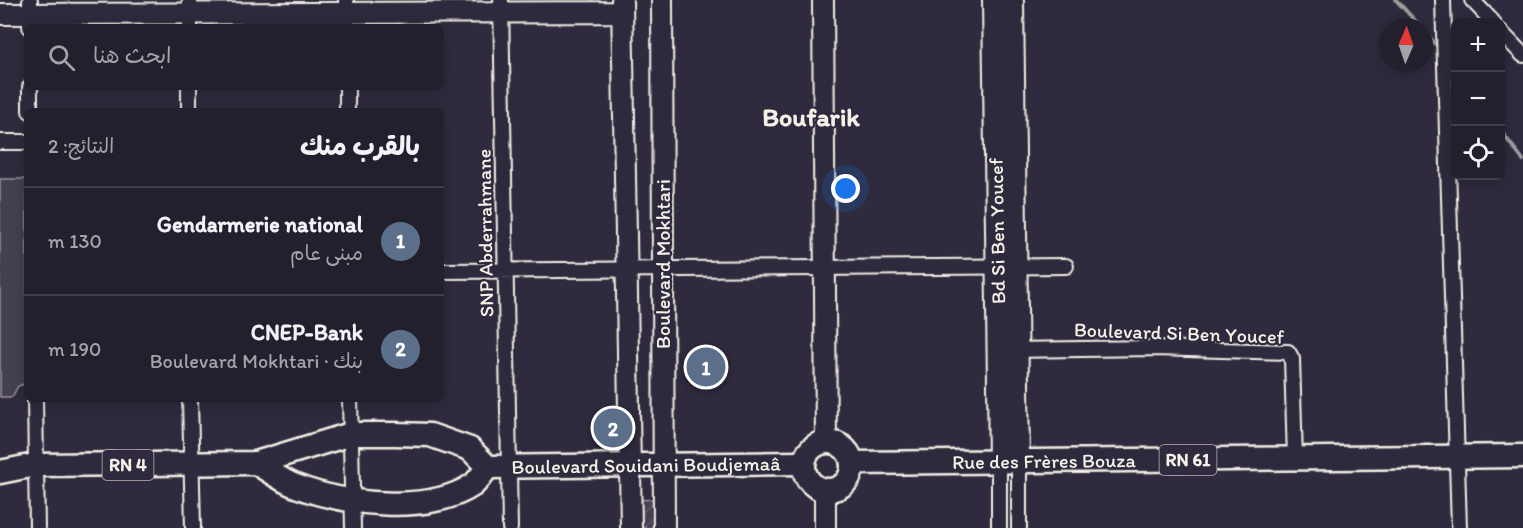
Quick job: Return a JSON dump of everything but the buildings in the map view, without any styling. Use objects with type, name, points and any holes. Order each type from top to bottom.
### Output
[{"type":"main road","name":"RN 4","points":[[0,472],[35,465],[256,463],[351,434],[430,435],[471,448],[498,466]]},
{"type":"main road","points":[[826,442],[846,449],[852,463],[852,471],[842,486],[825,489],[812,483],[807,477],[804,463],[811,449],[826,442]]},
{"type":"main road","name":"Rue des Frères Bouza","points":[[852,463],[1523,456]]},
{"type":"main road","points":[[256,463],[294,486],[353,501],[399,503],[439,499],[473,485],[498,466]]},
{"type":"main road","name":"Boulevard Souidani Boudjemaâ","points":[[498,466],[804,463]]},
{"type":"street","name":"Boulevard Mokhtari","points":[[662,0],[664,528]]},
{"type":"street","points":[[823,0],[826,442]]},
{"type":"street","name":"Bd Si Ben Youcef","points":[[993,0],[1005,76]]},
{"type":"street","name":"Bd Si Ben Youcef","points":[[1009,461],[1005,76],[1013,0]]},
{"type":"street","points":[[1443,0],[1459,528]]},
{"type":"street","points":[[1472,0],[1489,18]]},
{"type":"street","points":[[0,14],[346,13],[501,6],[622,6]]},
{"type":"street","name":"SNP Abderrahmane","points":[[501,6],[505,271],[498,466],[510,528]]},
{"type":"street","name":"Boulevard Mokhtari","points":[[622,6],[631,528]]},
{"type":"street","points":[[1505,36],[1523,54]]},
{"type":"street","points":[[30,90],[30,108]]},
{"type":"street","points":[[189,90],[189,108]]},
{"type":"street","points":[[347,90],[347,108]]},
{"type":"street","points":[[0,142],[24,142]]},
{"type":"street","points":[[444,271],[1066,266]]},
{"type":"street","name":"Boulevard Si Ben Youcef","points":[[1007,350],[1154,348],[1288,352],[1292,359],[1295,459]]},
{"type":"street","points":[[35,402],[36,528]]},
{"type":"street","points":[[190,402],[193,528]]},
{"type":"street","points":[[350,402],[353,528]]},
{"type":"street","points":[[999,528],[1009,461]]},
{"type":"street","points":[[1009,461],[1019,528]]},
{"type":"street","points":[[825,489],[825,528]]},
{"type":"shaded area","points":[[0,179],[24,179],[24,384],[18,386],[12,397],[0,397]]},
{"type":"shaded area","points":[[658,499],[659,528],[639,528],[638,500]]},
{"type":"waterway","points":[[1396,0],[1413,18]]},
{"type":"waterway","points":[[1433,41],[1439,48]]},
{"type":"waterway","points":[[1505,137],[1523,160]]},
{"type":"place","name":"Gendarmerie national","points":[[706,367]]},
{"type":"place","name":"CNEP-Bank","points":[[613,428]]},
{"type":"district","name":"Boufarik","points":[[811,117]]}]
